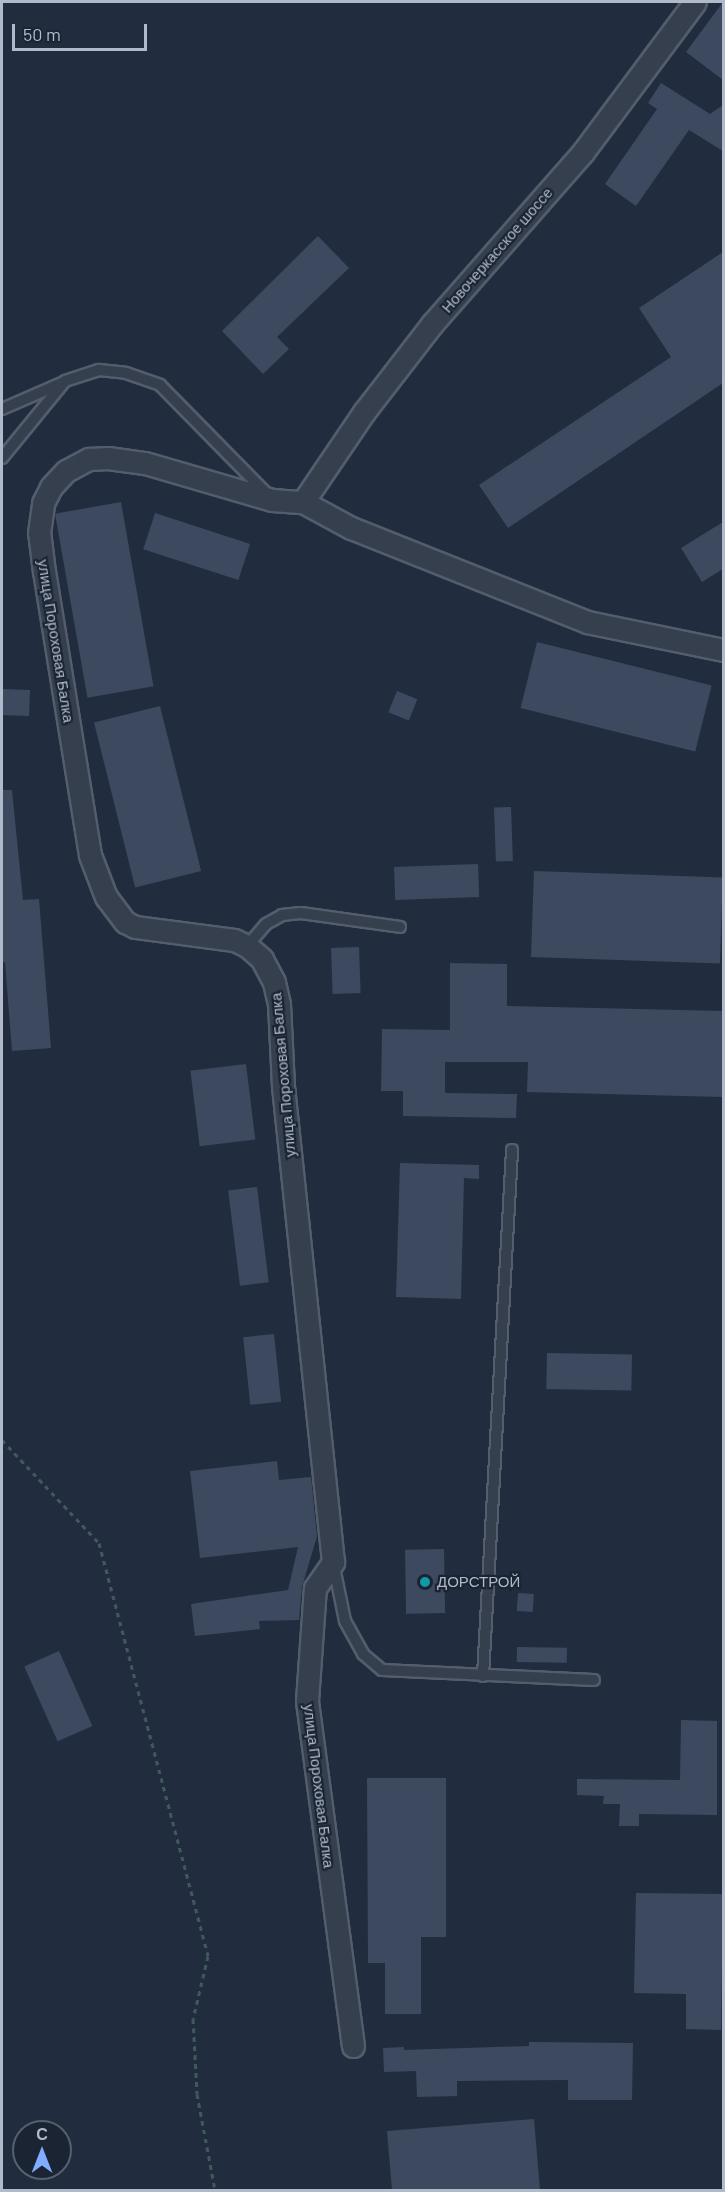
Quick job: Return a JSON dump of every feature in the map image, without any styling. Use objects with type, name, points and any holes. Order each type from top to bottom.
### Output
[{"type":"street","name":"Новочеркасское шоссе","points":[[303,502],[364,412],[432,324],[583,152],[695,2]]},
{"type":"street","name":"улица Пороховая Балка","points":[[303,502],[272,500],[145,463],[108,458],[89,459],[66,471],[51,487],[43,503],[39,533],[90,855],[106,897],[126,922],[135,927],[234,940],[247,946],[262,959],[274,982],[279,1004],[283,1086],[333,1562],[315,1588],[307,1701],[353,2046]]},
{"type":"street","points":[[303,502],[351,528],[587,622],[723,650]]},
{"type":"lane","points":[[2,409],[65,381],[99,370],[126,373],[160,385],[272,500]]},
{"type":"lane","points":[[2,458],[65,381]]},
{"type":"lane","points":[[247,946],[266,924],[282,915],[301,913],[400,927]]},
{"type":"lane","points":[[483,1676],[512,1150]]},
{"type":"lane","points":[[333,1562],[345,1621],[363,1654],[382,1670],[594,1680]]},
{"type":"path","points":[[2,1440],[99,1543],[208,1956],[193,2019],[197,2094],[215,2190]]},
{"type":"building","points":[[723,2],[723,80],[686,52]]},
{"type":"building","points":[[661,83],[710,114],[723,105],[723,151],[689,130],[636,206],[605,184],[657,109],[648,103]]},
{"type":"building","points":[[318,236],[349,268],[277,337],[289,349],[263,374],[222,331]]},
{"type":"building","points":[[723,252],[723,383],[508,528],[479,485],[671,357],[639,308]]},
{"type":"building","points":[[121,502],[153,686],[87,698],[55,514]]},
{"type":"building","points":[[155,513],[250,544],[238,580],[143,549]]},
{"type":"building","points":[[723,522],[723,569],[702,582],[681,548]]},
{"type":"building","points":[[537,642],[712,686],[695,752],[521,708]]},
{"type":"building","points":[[2,689],[30,690],[29,716],[2,715]]},
{"type":"building","points":[[397,691],[417,699],[409,721],[388,712]]},
{"type":"building","points":[[160,706],[201,871],[135,887],[94,722]]},
{"type":"building","points":[[2,790],[12,790],[23,900],[39,899],[51,1048],[12,1051],[5,962],[2,963]]},
{"type":"building","points":[[511,807],[513,861],[496,862],[494,808]]},
{"type":"building","points":[[478,864],[479,897],[395,900],[394,867]]},
{"type":"building","points":[[534,871],[723,878],[720,964],[531,957]]},
{"type":"building","points":[[359,947],[361,993],[333,994],[331,948]]},
{"type":"building","points":[[450,963],[507,964],[507,1006],[723,1011],[723,1097],[527,1092],[528,1062],[445,1062],[445,1093],[517,1094],[516,1118],[403,1116],[403,1091],[381,1091],[382,1029],[450,1030]]},
{"type":"building","points":[[246,1064],[255,1139],[200,1146],[190,1071]]},
{"type":"building","points":[[400,1163],[479,1165],[479,1179],[464,1178],[461,1299],[396,1297]]},
{"type":"building","points":[[257,1187],[269,1282],[240,1286],[228,1191]]},
{"type":"building","points":[[274,1334],[281,1402],[250,1405],[243,1337]]},
{"type":"building","points":[[547,1353],[632,1354],[631,1390],[546,1389]]},
{"type":"building","points":[[277,1461],[279,1480],[311,1477],[317,1536],[302,1587],[299,1620],[259,1621],[260,1629],[195,1636],[191,1604],[288,1590],[298,1547],[200,1558],[190,1471]]},
{"type":"building","name":"ДОРСТРОЙ","points":[[444,1549],[445,1613],[406,1614],[405,1550]]},
{"type":"building","points":[[518,1593],[534,1594],[533,1612],[517,1611]]},
{"type":"building","points":[[517,1647],[567,1648],[567,1663],[517,1662]]},
{"type":"building","points":[[59,1651],[92,1726],[58,1741],[24,1666]]},
{"type":"building","points":[[681,1720],[717,1721],[717,1815],[639,1814],[639,1826],[619,1826],[620,1804],[603,1804],[604,1796],[577,1795],[577,1779],[680,1780]]},
{"type":"building","points":[[367,1778],[446,1778],[446,1937],[421,1937],[421,2014],[385,2014],[385,1963],[368,1963]]},
{"type":"building","points":[[636,1893],[723,1894],[721,2030],[686,2029],[686,1994],[634,1993]]},
{"type":"building","points":[[529,2042],[633,2043],[632,2100],[568,2100],[568,2080],[457,2081],[457,2096],[417,2097],[416,2071],[384,2072],[383,2048],[404,2047],[404,2050],[529,2046]]},
{"type":"building","points":[[534,2119],[540,2190],[392,2190],[387,2131]]},
{"type":"place","name":"ДОРСТРОЙ","points":[[425,1582]]}]
